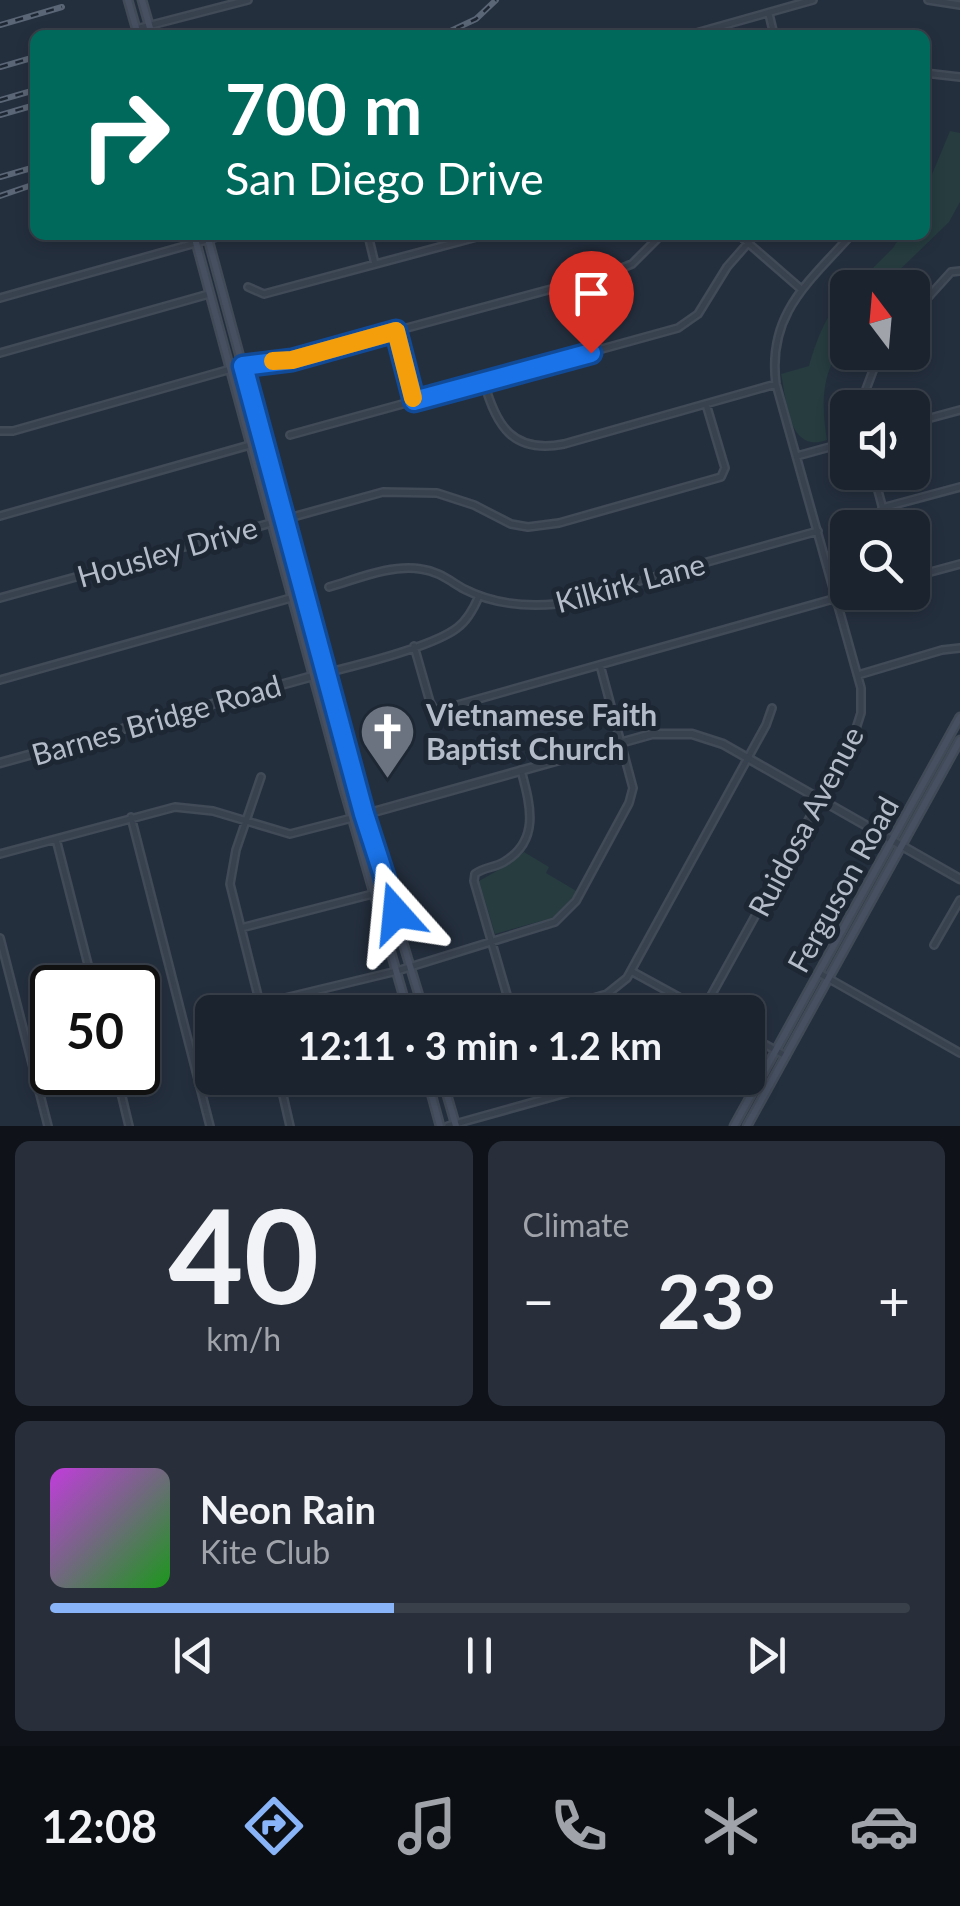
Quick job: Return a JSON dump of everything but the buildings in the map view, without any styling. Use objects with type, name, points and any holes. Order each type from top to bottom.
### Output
[{"type":"main road","points":[[128,0],[136,30]]},
{"type":"main road","points":[[142,0],[151,30]]},
{"type":"main road","points":[[195,240],[403,995]]},
{"type":"main road","points":[[209,240],[364,814],[419,995]]},
{"type":"main road","name":"Ferguson Road","points":[[734,1126],[960,717]]},
{"type":"main road","name":"Ferguson Road","points":[[747,1126],[960,740]]},
{"type":"main road","points":[[432,1095],[440,1126]]},
{"type":"main road","points":[[446,1095],[454,1125]]},
{"type":"street","points":[[154,30],[248,0]]},
{"type":"street","points":[[711,30],[813,0]]},
{"type":"street","points":[[928,0],[960,6]]},
{"type":"street","points":[[769,12],[773,30]]},
{"type":"street","points":[[930,73],[960,77]]},
{"type":"street","points":[[0,298],[192,240]]},
{"type":"street","points":[[369,240],[376,264]]},
{"type":"street","points":[[248,287],[264,294],[465,240]]},
{"type":"street","points":[[0,431],[13,432],[243,366],[292,360],[621,269],[645,254],[657,240]]},
{"type":"street","points":[[745,240],[801,290]]},
{"type":"street","points":[[290,435],[678,328],[698,314],[722,274],[751,240]]},
{"type":"street","name":"Ruidosa Avenue","points":[[830,576],[772,359],[789,306],[846,240]]},
{"type":"street","points":[[930,295],[951,272],[960,271]]},
{"type":"street","points":[[0,353],[210,294]]},
{"type":"street","points":[[396,331],[414,401]]},
{"type":"street","points":[[484,382],[490,406],[503,428],[521,441],[540,446],[564,444],[776,384]]},
{"type":"street","name":"Housley Drive","points":[[0,598],[362,496],[404,490],[450,496],[520,526],[559,523],[721,477],[725,468],[706,404]]},
{"type":"street","points":[[930,418],[960,410]]},
{"type":"street","points":[[0,516],[264,442]]},
{"type":"street","points":[[796,456],[830,447]]},
{"type":"street","points":[[878,490],[882,508],[960,487]]},
{"type":"street","name":"Kilkirk Lane","points":[[328,587],[407,568],[434,572],[480,596],[525,606],[556,604],[818,531]]},
{"type":"street","points":[[930,572],[960,564]]},
{"type":"street","points":[[0,680],[305,594]]},
{"type":"street","points":[[313,676],[414,646],[460,626],[480,596]]},
{"type":"street","points":[[414,646],[434,709],[443,710],[830,601]]},
{"type":"street","name":"Ruidosa Avenue","points":[[713,995],[858,727],[862,700],[858,675],[839,610]]},
{"type":"street","points":[[858,675],[960,648]]},
{"type":"street","points":[[297,995],[397,971],[556,922],[576,900],[632,797],[632,781],[600,665]]},
{"type":"street","name":"Barnes Bridge Road","points":[[0,763],[313,676]]},
{"type":"street","points":[[604,995],[631,971],[772,708]]},
{"type":"street","points":[[0,854],[159,810],[195,808],[290,834],[621,742],[678,732],[705,737],[748,758],[960,879]]},
{"type":"street","points":[[507,995],[475,874],[504,862],[527,837],[531,808],[520,770]]},
{"type":"street","points":[[258,995],[230,884],[260,776]]},
{"type":"street","points":[[132,817],[210,1126]]},
{"type":"street","points":[[56,839],[88,965]]},
{"type":"street","points":[[241,928],[389,890]]},
{"type":"street","points":[[934,945],[960,900]]},
{"type":"street","points":[[0,938],[48,1126]]},
{"type":"street","points":[[631,971],[674,995]]},
{"type":"street","points":[[819,974],[960,1054]]},
{"type":"street","points":[[765,1045],[786,1056]]},
{"type":"street","points":[[122,1095],[129,1126]]},
{"type":"street","points":[[283,1095],[290,1126]]},
{"type":"street","points":[[454,1125],[560,1095]]},
{"type":"green space","points":[[950,131],[960,133],[960,202],[949,222],[900,270],[871,270],[898,240],[930,240],[930,179]]},
{"type":"green space","points":[[830,314],[830,369],[824,413],[827,440],[814,442],[804,439],[792,422],[781,374],[809,366]]},
{"type":"green space","points":[[524,852],[549,867],[546,873],[578,892],[552,918],[495,934],[479,881]]},
{"type":"railway","points":[[453,30],[476,19],[496,0]]},
{"type":"railway","points":[[0,25],[62,7]]},
{"type":"railway","points":[[0,67],[30,58]]},
{"type":"railway","points":[[0,100],[30,91]]},
{"type":"railway","points":[[0,115],[30,106]]},
{"type":"railway","points":[[0,177],[30,168]]},
{"type":"railway","points":[[0,196],[30,186]]},
{"type":"slow traffic","points":[[273,361],[292,360],[396,331],[413,398]]},
{"type":"place","name":"Vietnamese Faith Baptist Church","points":[[387,780]]},
{"type":"route","points":[[396,913],[326,679],[243,366],[292,360],[396,331],[414,401],[591,353]]}]
